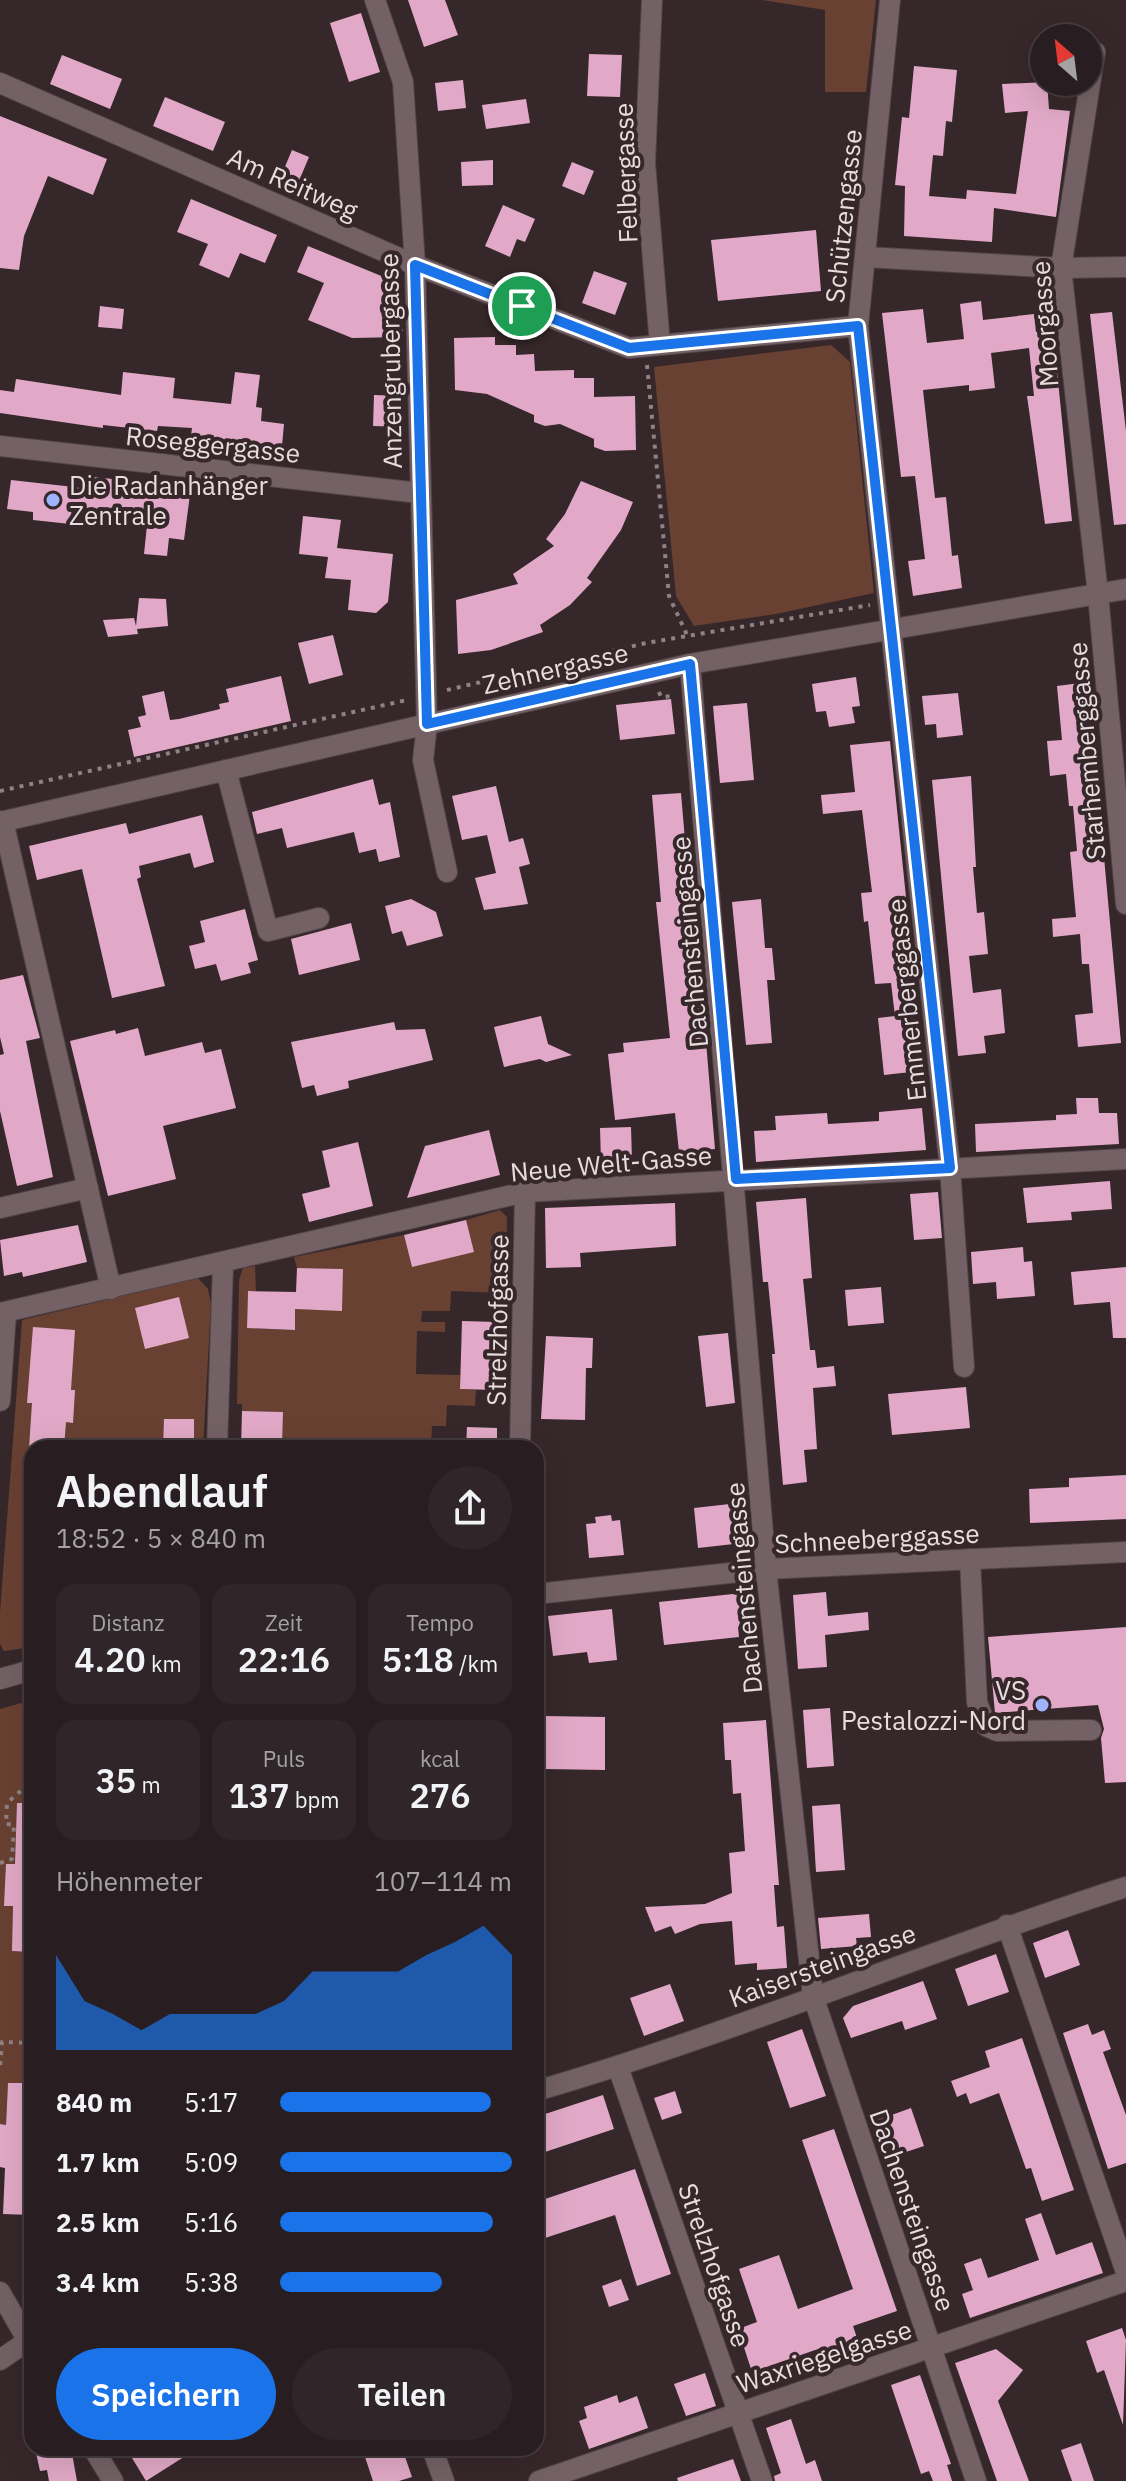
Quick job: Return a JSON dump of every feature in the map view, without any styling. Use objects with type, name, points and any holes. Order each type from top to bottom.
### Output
[{"type":"street","name":"Anzengrubergasse","points":[[375,0],[403,82],[415,265],[427,724],[423,760],[447,872]]},
{"type":"street","name":"Felbergasse","points":[[652,0],[645,163],[653,346]]},
{"type":"street","name":"Schützengasse","points":[[890,0],[858,326],[893,628]]},
{"type":"street","name":"Am Reitweg","points":[[0,83],[415,265],[629,348],[858,326]]},
{"type":"street","name":"Moorgasse","points":[[1088,96],[1061,268],[1098,594]]},
{"type":"street","points":[[865,257],[1061,268],[1126,267]]},
{"type":"street","name":"Roseggergasse","points":[[0,446],[420,493]]},
{"type":"street","name":"Zehnergasse","points":[[1,822],[690,664],[1126,589]]},
{"type":"street","name":"Starhemberggasse","points":[[1098,594],[1126,904]]},
{"type":"street","name":"Emmerberggasse","points":[[893,628],[950,1168],[964,1367]]},
{"type":"street","name":"Dachensteingasse","points":[[690,664],[736,1179],[766,1569],[813,1996],[976,2481]]},
{"type":"street","points":[[226,770],[268,931],[319,918]]},
{"type":"street","points":[[1,822],[111,1289]]},
{"type":"street","name":"Neue Welt-Gasse","points":[[3,1312],[223,1265],[525,1192],[1126,1159]]},
{"type":"street","points":[[0,1208],[88,1188]]},
{"type":"street","name":"Strelzhofgasse","points":[[520,1440],[525,1192]]},
{"type":"street","points":[[217,1440],[223,1265]]},
{"type":"street","points":[[0,1401],[3,1312]]},
{"type":"street","name":"Schneeberggasse","points":[[544,1593],[766,1569],[1126,1552]]},
{"type":"street","points":[[970,1559],[977,1702],[986,1726],[997,1731],[1091,1730]]},
{"type":"street","points":[[0,1679],[24,1672]]},
{"type":"street","name":"Kaisersteingasse","points":[[544,2089],[618,2067],[1007,1925],[1126,1887]]},
{"type":"street","points":[[1007,1925],[1126,2272]]},
{"type":"street","name":"Strelzhofgasse","points":[[618,2067],[762,2481]]},
{"type":"street","name":"Waxriegelgasse","points":[[539,2481],[1126,2281]]},
{"type":"street","points":[[0,2292],[24,2331]]},
{"type":"street","points":[[0,2360],[24,2346]]},
{"type":"street","points":[[98,2456],[113,2481]]},
{"type":"street","points":[[435,2456],[444,2481]]},
{"type":"path","points":[[653,346],[669,596],[687,636]]},
{"type":"path","points":[[0,1863],[12,1859],[14,1825],[6,1824],[7,1803],[24,1788]]},
{"type":"path","points":[[0,2065],[2,2042],[24,2043]]},
{"type":"shaded area","points":[[762,0],[876,0],[866,92],[825,92],[825,10]]},
{"type":"shaded area","points":[[831,345],[850,362],[874,593],[776,614],[694,626],[676,596],[654,367]]},
{"type":"shaded area","points":[[500,1210],[507,1217],[506,1293],[451,1291],[450,1311],[422,1311],[421,1322],[445,1322],[445,1332],[417,1331],[416,1374],[460,1375],[460,1389],[476,1390],[475,1406],[447,1405],[446,1426],[432,1426],[431,1440],[282,1440],[283,1412],[242,1411],[242,1404],[237,1404],[239,1280],[243,1268],[255,1266],[256,1291],[248,1291],[247,1328],[294,1330],[295,1309],[342,1310],[342,1269],[297,1268],[294,1257],[404,1235],[412,1267],[466,1220]]},
{"type":"shaded area","points":[[198,1278],[208,1289],[211,1304],[203,1440],[24,1440],[24,1648],[4,1651],[0,1644],[0,1613],[22,1320]]},
{"type":"shaded area","points":[[24,1702],[24,2083],[8,2083],[6,2125],[0,2124],[0,1709]]},
{"type":"building","points":[[408,0],[445,0],[458,35],[424,47]]},
{"type":"building","points":[[361,13],[380,72],[349,82],[330,23]]},
{"type":"building","points":[[589,54],[622,55],[620,97],[587,96]]},
{"type":"building","points":[[62,55],[122,79],[110,109],[50,84]]},
{"type":"building","points":[[914,66],[957,70],[952,122],[946,121],[943,156],[933,155],[929,196],[966,199],[967,190],[1016,194],[1028,111],[1005,113],[1002,84],[1030,83],[1030,96],[1048,96],[1049,109],[1070,111],[1056,217],[994,208],[992,242],[904,236],[905,186],[895,185],[902,117],[909,118]]},
{"type":"building","points":[[463,80],[466,108],[438,111],[435,83]]},
{"type":"building","points":[[165,97],[225,122],[213,151],[153,126]]},
{"type":"building","points":[[526,99],[530,123],[486,129],[482,105]]},
{"type":"building","points":[[0,116],[107,159],[93,195],[48,176],[24,236],[19,270],[0,268]]},
{"type":"building","points":[[292,150],[309,157],[296,188],[279,181]]},
{"type":"building","points":[[493,160],[493,185],[462,186],[461,162]]},
{"type":"building","points":[[572,162],[594,171],[584,195],[562,186]]},
{"type":"building","points":[[191,199],[277,235],[265,263],[240,253],[229,278],[199,265],[208,244],[177,232]]},
{"type":"building","points":[[503,205],[535,219],[525,242],[517,239],[510,257],[485,246]]},
{"type":"building","points":[[816,230],[821,291],[718,301],[711,240]]},
{"type":"building","points":[[308,246],[401,284],[403,337],[352,338],[308,320],[324,283],[297,272]]},
{"type":"building","points":[[594,271],[627,283],[615,315],[582,303]]},
{"type":"building","points":[[981,301],[983,320],[1034,314],[1036,332],[1053,330],[1072,521],[1045,524],[1027,396],[1034,396],[1029,348],[991,353],[995,388],[969,391],[969,385],[923,390],[935,498],[946,497],[952,556],[958,555],[962,588],[913,596],[908,561],[925,559],[915,476],[901,477],[882,313],[923,309],[927,343],[964,339],[960,304]]},
{"type":"building","points":[[100,306],[124,309],[122,329],[98,327]]},
{"type":"building","points":[[1112,312],[1126,431],[1126,524],[1114,525],[1090,314]]},
{"type":"building","points":[[495,337],[495,345],[516,345],[516,355],[534,354],[535,371],[574,370],[574,378],[594,378],[594,397],[635,396],[636,450],[605,451],[594,447],[594,439],[560,424],[545,426],[534,422],[534,415],[487,394],[455,390],[454,338]]},
{"type":"building","points":[[123,372],[175,378],[173,398],[231,404],[235,372],[260,375],[256,407],[262,408],[261,421],[284,424],[282,446],[191,436],[192,428],[158,426],[157,431],[103,425],[103,428],[0,413],[0,390],[14,392],[16,379],[121,395]]},
{"type":"building","points":[[374,395],[403,396],[402,427],[373,426]]},
{"type":"building","points":[[93,477],[191,487],[184,540],[169,538],[167,556],[144,554],[148,516],[72,507],[70,524],[33,520],[33,512],[7,509],[11,480],[92,489]]},
{"type":"building","points":[[581,481],[633,502],[621,530],[587,578],[592,582],[570,605],[540,625],[543,632],[491,650],[458,654],[456,600],[518,584],[513,574],[554,546],[546,539],[565,514]]},
{"type":"building","points":[[303,516],[341,520],[337,548],[393,554],[388,602],[376,613],[348,610],[351,580],[325,578],[328,557],[299,554]]},
{"type":"building","points":[[139,598],[166,599],[168,626],[137,629],[138,634],[108,637],[103,620],[134,618],[136,626]]},
{"type":"building","points":[[333,635],[343,675],[309,684],[298,643]]},
{"type":"building","points":[[281,676],[291,721],[134,757],[128,730],[141,727],[138,717],[146,715],[142,696],[164,691],[170,720],[179,719],[220,709],[219,704],[229,702],[226,689]]},
{"type":"building","points":[[856,677],[860,706],[852,707],[855,723],[829,727],[826,711],[816,712],[812,684]]},
{"type":"building","points":[[1088,682],[1121,1043],[1078,1047],[1075,1015],[1093,1013],[1089,964],[1082,964],[1080,934],[1053,937],[1052,919],[1076,917],[1070,852],[1077,851],[1073,806],[1069,806],[1066,774],[1050,776],[1047,741],[1062,740],[1057,686]]},
{"type":"building","points":[[958,693],[963,735],[937,738],[936,724],[925,725],[922,696]]},
{"type":"building","points":[[671,699],[675,734],[620,740],[616,705]]},
{"type":"building","points":[[747,703],[754,780],[720,783],[713,706]]},
{"type":"building","points":[[890,741],[916,995],[912,996],[920,1071],[884,1075],[878,1018],[895,1016],[891,983],[875,984],[868,921],[864,922],[861,893],[872,892],[862,810],[823,814],[821,795],[855,792],[850,745]]},
{"type":"building","points":[[971,776],[977,913],[984,912],[988,954],[969,956],[973,993],[1001,989],[1005,1033],[984,1036],[986,1053],[958,1056],[932,780]]},
{"type":"building","points":[[373,779],[379,805],[390,802],[400,857],[379,862],[376,849],[359,853],[354,832],[287,848],[282,828],[257,834],[252,812]]},
{"type":"building","points":[[496,786],[509,842],[523,838],[530,864],[519,867],[528,904],[484,910],[475,878],[496,873],[487,835],[462,840],[452,796]]},
{"type":"building","points":[[681,793],[690,899],[694,898],[715,1149],[679,1152],[675,1113],[615,1120],[608,1054],[624,1052],[623,1043],[670,1038],[656,902],[661,902],[652,795]]},
{"type":"building","points":[[202,815],[214,862],[194,868],[190,853],[139,866],[141,877],[137,879],[165,986],[112,998],[82,869],[37,880],[29,846],[126,823],[129,834]]},
{"type":"building","points":[[411,899],[436,912],[443,936],[407,946],[402,931],[392,934],[385,906]]},
{"type":"building","points":[[761,899],[765,948],[772,948],[775,980],[767,980],[772,1043],[746,1045],[732,902]]},
{"type":"building","points":[[245,909],[258,960],[248,963],[251,973],[221,981],[216,964],[195,969],[189,946],[205,942],[200,921]]},
{"type":"building","points":[[351,923],[360,960],[299,975],[291,939]]},
{"type":"building","points":[[23,975],[40,1038],[26,1041],[53,1177],[17,1186],[0,1111],[0,1055],[4,1054],[0,1037],[0,980]]},
{"type":"building","points":[[541,1016],[548,1044],[572,1055],[504,1067],[494,1027]]},
{"type":"building","points":[[394,1022],[396,1030],[425,1029],[433,1060],[348,1081],[349,1088],[317,1096],[314,1085],[302,1088],[291,1042]]},
{"type":"building","points":[[138,1028],[145,1056],[202,1042],[205,1053],[221,1049],[236,1108],[163,1126],[176,1179],[108,1196],[70,1041]]},
{"type":"building","points":[[1076,1098],[1098,1098],[1099,1113],[1117,1113],[1119,1144],[976,1152],[975,1124],[1056,1120],[1056,1115],[1077,1114]]},
{"type":"building","points":[[922,1108],[926,1150],[756,1162],[754,1131],[776,1130],[775,1116],[827,1113],[828,1124],[879,1121],[879,1112]]},
{"type":"building","points":[[631,1127],[632,1161],[601,1162],[600,1128]]},
{"type":"building","points":[[489,1130],[500,1175],[407,1198],[425,1146]]},
{"type":"building","points":[[358,1142],[373,1206],[309,1222],[302,1194],[330,1187],[322,1151]]},
{"type":"building","points":[[1110,1181],[1112,1209],[1071,1212],[1072,1220],[1027,1223],[1023,1188]]},
{"type":"building","points":[[938,1192],[942,1238],[914,1240],[910,1194]]},
{"type":"building","points":[[806,1198],[812,1278],[803,1279],[810,1350],[815,1350],[817,1368],[834,1366],[836,1386],[813,1388],[817,1449],[804,1450],[807,1482],[783,1485],[772,1354],[775,1354],[768,1282],[763,1282],[756,1202]]},
{"type":"building","points":[[675,1203],[676,1246],[580,1253],[581,1267],[546,1268],[545,1208]]},
{"type":"building","points":[[466,1220],[474,1252],[412,1267],[404,1235]]},
{"type":"building","points":[[78,1225],[87,1262],[23,1277],[22,1272],[4,1276],[0,1240]]},
{"type":"building","points":[[1023,1247],[1024,1262],[1032,1261],[1035,1296],[997,1299],[996,1282],[973,1284],[971,1252]]},
{"type":"building","points":[[1126,1267],[1126,1338],[1113,1338],[1110,1302],[1074,1305],[1071,1272]]},
{"type":"building","points":[[297,1268],[343,1269],[342,1311],[295,1309],[295,1330],[247,1328],[248,1291],[296,1292]]},
{"type":"building","points":[[881,1287],[884,1323],[848,1326],[845,1290]]},
{"type":"building","points":[[179,1297],[189,1338],[145,1349],[135,1308]]},
{"type":"building","points":[[462,1321],[497,1322],[495,1390],[460,1389]]},
{"type":"building","points":[[33,1327],[75,1330],[71,1390],[75,1390],[73,1423],[66,1422],[65,1440],[30,1440],[32,1403],[27,1403]]},
{"type":"building","points":[[728,1333],[735,1403],[706,1407],[698,1336]]},
{"type":"building","points":[[546,1336],[593,1338],[592,1368],[586,1368],[585,1420],[541,1419]]},
{"type":"building","points":[[966,1387],[970,1428],[892,1435],[888,1394]]},
{"type":"building","points":[[242,1411],[283,1412],[282,1440],[241,1440]]},
{"type":"building","points":[[164,1419],[194,1419],[194,1440],[163,1440]]},
{"type":"building","points":[[467,1427],[497,1428],[497,1440],[466,1440]]},
{"type":"building","points":[[1126,1475],[1126,1519],[1030,1523],[1029,1489],[1069,1487],[1069,1478]]},
{"type":"building","points":[[739,1503],[743,1543],[698,1548],[694,1508]]},
{"type":"building","points":[[611,1515],[612,1521],[620,1520],[624,1555],[589,1558],[586,1524],[596,1523],[595,1517]]},
{"type":"building","points":[[826,1592],[828,1616],[868,1612],[869,1630],[825,1635],[827,1667],[798,1669],[793,1595]]},
{"type":"building","points":[[742,1593],[746,1626],[738,1627],[739,1637],[664,1645],[659,1602]]},
{"type":"building","points":[[612,1609],[617,1660],[589,1663],[587,1652],[553,1656],[548,1616]]},
{"type":"building","name":"VS Pestalozzi-Nord","points":[[1126,1627],[1126,1782],[1105,1783],[1101,1738],[1104,1729],[1098,1705],[995,1713],[988,1637]]},
{"type":"building","points":[[830,1708],[834,1766],[807,1768],[803,1710]]},
{"type":"building","points":[[545,1716],[605,1717],[605,1770],[545,1769]]},
{"type":"building","points":[[766,1720],[779,1885],[774,1885],[777,1927],[784,1926],[787,1968],[757,1970],[757,1963],[735,1965],[732,1921],[700,1924],[675,1934],[671,1926],[655,1932],[645,1907],[705,1904],[732,1893],[729,1853],[745,1851],[741,1793],[733,1794],[731,1760],[725,1760],[723,1723]]},
{"type":"building","points":[[17,1803],[24,1803],[24,1952],[12,1951],[13,1906],[4,1906],[6,1864],[15,1864]]},
{"type":"building","points":[[840,1804],[845,1870],[816,1872],[812,1806]]},
{"type":"building","points":[[869,1914],[871,1937],[856,1938],[857,1946],[821,1949],[818,1918]]},
{"type":"building","points":[[1068,1930],[1080,1965],[1045,1978],[1033,1943]]},
{"type":"building","points":[[996,1954],[1009,1992],[968,2006],[955,1969]]},
{"type":"building","points":[[923,1981],[937,2019],[905,2030],[902,2021],[851,2038],[843,2018],[853,2006]]},
{"type":"building","points":[[670,1984],[684,2021],[644,2036],[630,1998]]},
{"type":"building","points":[[1088,2024],[1092,2035],[1104,2030],[1111,2049],[1103,2052],[1126,2115],[1126,2163],[1108,2169],[1063,2033]]},
{"type":"building","points":[[802,2029],[826,2096],[790,2108],[767,2042]]},
{"type":"building","points":[[1022,2038],[1074,2190],[1042,2201],[1031,2168],[1026,2169],[999,2093],[970,2104],[966,2093],[957,2097],[951,2081],[990,2067],[985,2051]]},
{"type":"building","points":[[8,2083],[24,2083],[24,2215],[3,2214],[5,2168],[0,2167],[0,2124],[6,2125]]},
{"type":"building","points":[[675,2091],[682,2113],[662,2120],[654,2098]]},
{"type":"building","points":[[603,2095],[614,2129],[544,2152],[544,2114]]},
{"type":"building","points":[[911,2108],[924,2146],[888,2158],[875,2121]]},
{"type":"building","points":[[834,2129],[897,2311],[853,2326],[862,2353],[827,2365],[821,2348],[752,2372],[738,2329],[757,2322],[739,2269],[779,2255],[798,2309],[853,2289],[802,2140]]},
{"type":"building","points":[[635,2169],[671,2274],[637,2286],[615,2215],[544,2238],[544,2199]]},
{"type":"building","points":[[1041,2213],[1056,2255],[1092,2242],[1103,2273],[970,2318],[962,2294],[973,2290],[964,2264],[981,2258],[988,2278],[1039,2260],[1025,2219]]},
{"type":"building","points":[[621,2279],[629,2300],[609,2307],[602,2286]]},
{"type":"building","points":[[1122,2328],[1126,2340],[1123,2425],[1104,2370],[1097,2373],[1086,2341]]},
{"type":"building","points":[[996,2349],[1023,2370],[998,2401],[1029,2481],[997,2481],[955,2363]]},
{"type":"building","points":[[705,2373],[716,2406],[686,2416],[674,2384]]},
{"type":"building","points":[[920,2375],[951,2464],[947,2465],[952,2481],[933,2481],[929,2471],[921,2474],[891,2385]]},
{"type":"building","points":[[617,2395],[619,2403],[637,2396],[648,2428],[589,2449],[579,2421],[587,2418],[584,2407]]},
{"type":"building","points":[[791,2419],[806,2464],[815,2460],[822,2481],[775,2481],[774,2476],[781,2473],[766,2428]]},
{"type":"building","points":[[1081,2443],[1094,2481],[1072,2481],[1061,2450]]},
{"type":"building","points":[[37,2456],[72,2456],[77,2481],[49,2481],[47,2470],[40,2471]]},
{"type":"building","points":[[131,2456],[185,2456],[146,2481]]},
{"type":"building","points":[[365,2456],[405,2456],[412,2477],[399,2481],[373,2481]]},
{"type":"building","points":[[733,2459],[741,2481],[678,2481],[677,2478]]},
{"type":"place","name":"Die Radanhänger Zentrale","points":[[53,500]]},
{"type":"place","name":"VS Pestalozzi-Nord","points":[[1042,1705]]},
{"type":"route","points":[[415,265],[522,306],[629,348],[858,326],[950,1168],[736,1179],[690,664],[427,724],[415,265]]}]
